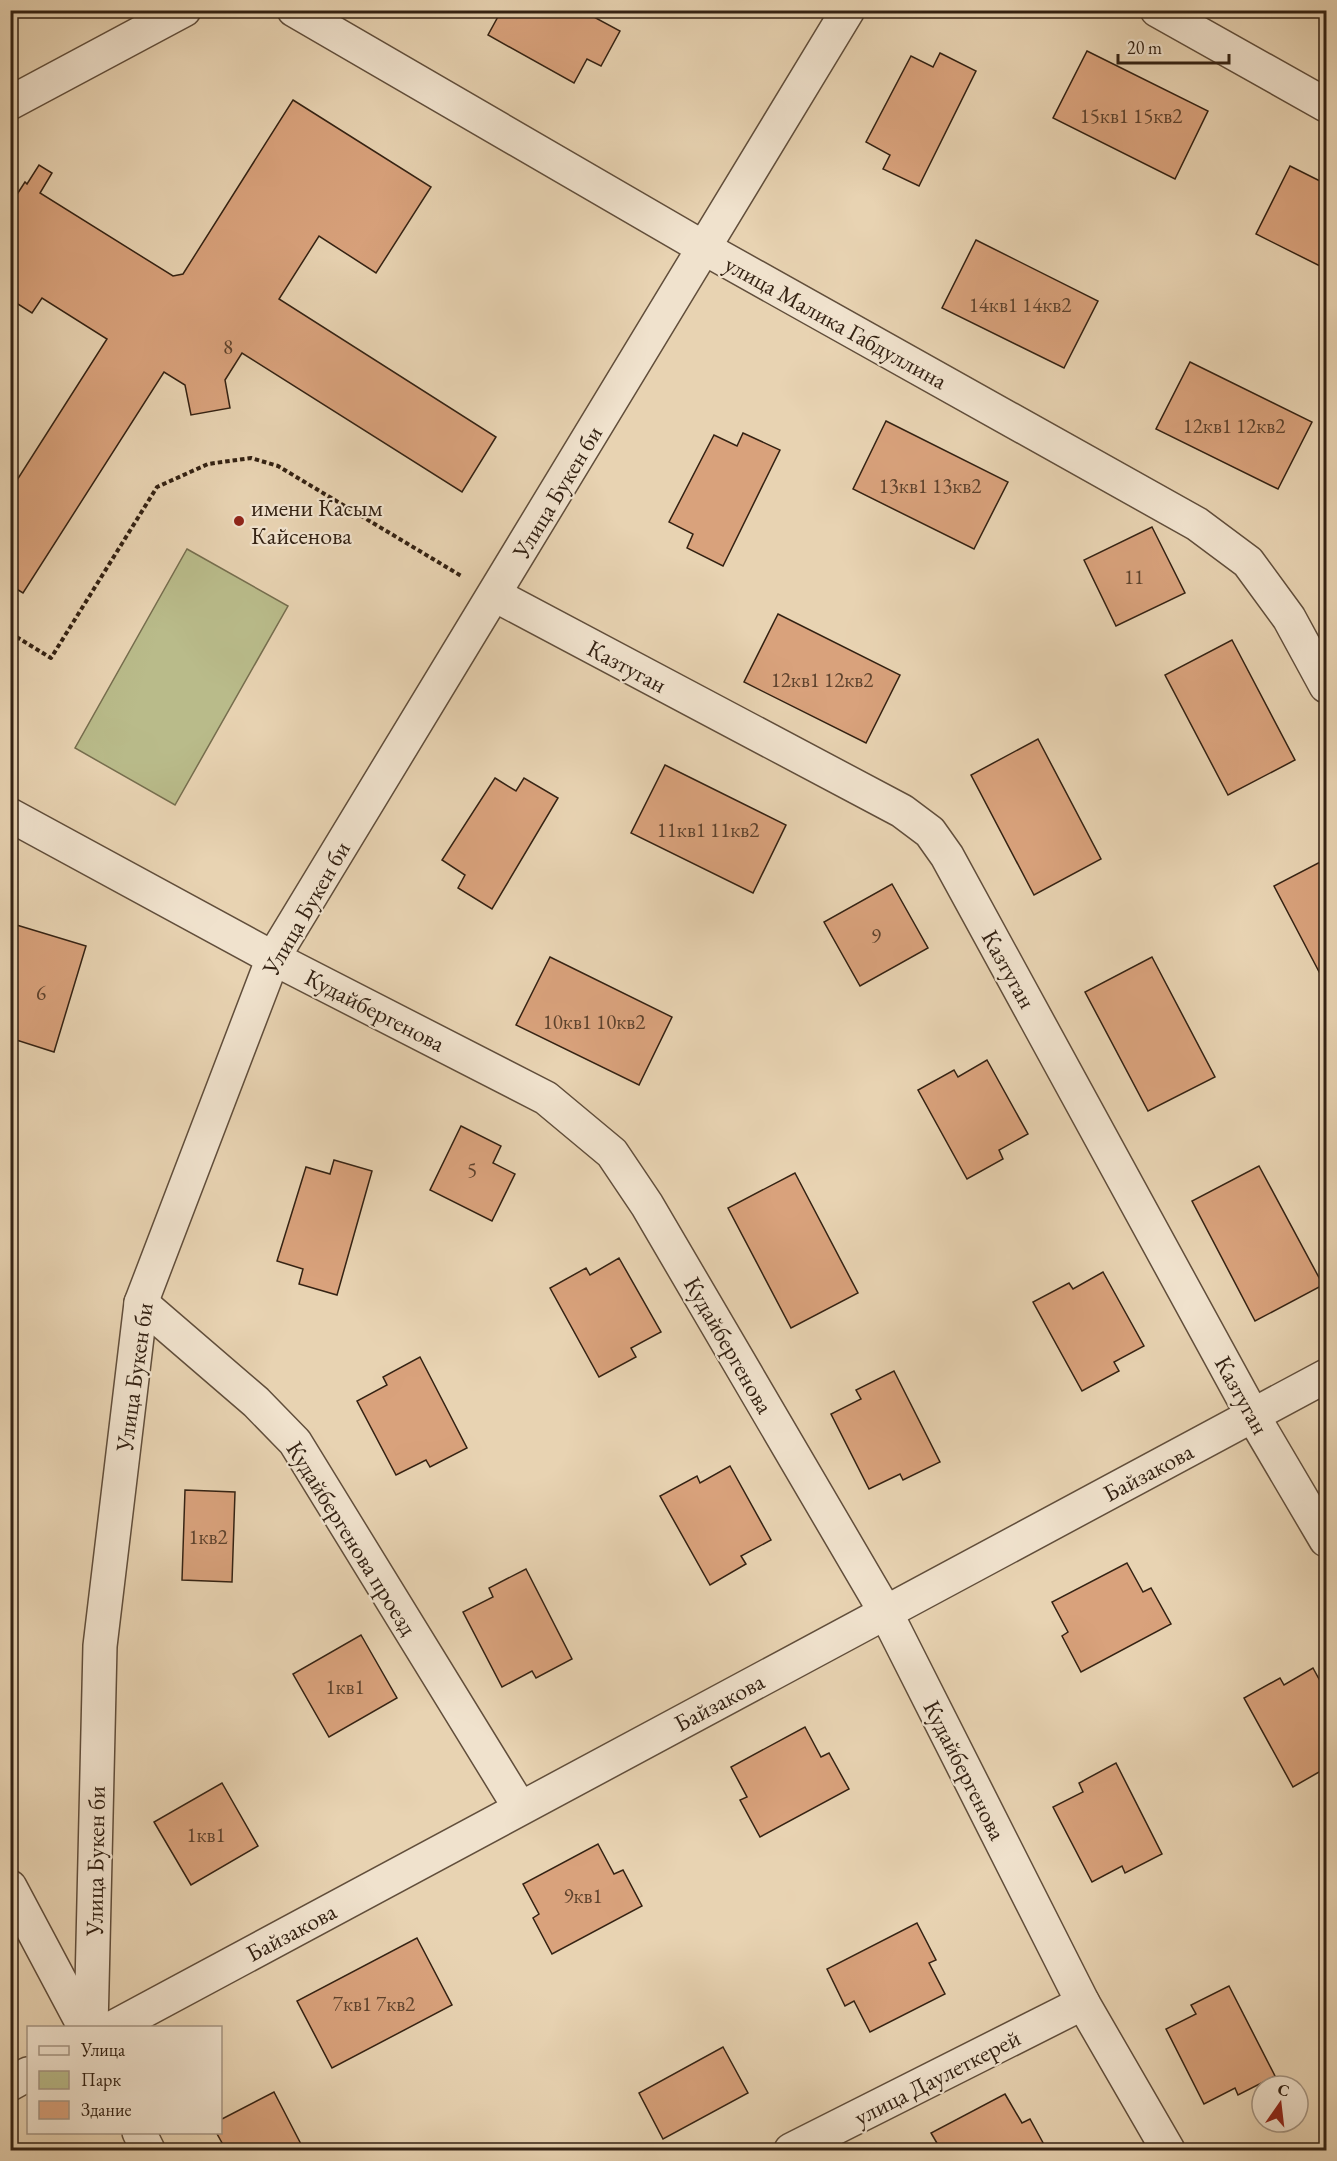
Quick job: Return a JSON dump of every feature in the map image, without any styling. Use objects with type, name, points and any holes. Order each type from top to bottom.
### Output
[{"type":"street","points":[[10,103],[184,10]]},
{"type":"street","name":"улица Малика Габдуллина","points":[[294,10],[704,248],[1197,524],[1248,562],[1290,618],[1326,686]]},
{"type":"street","name":"Улица Букен би","points":[[91,2026],[100,1646],[141,1303],[273,958],[848,10]]},
{"type":"street","points":[[1158,10],[1326,105]]},
{"type":"street","name":"Казтуган","points":[[495,595],[902,811],[930,832],[947,856],[1252,1416],[1326,1540]]},
{"type":"street","name":"Кудайбергенова","points":[[10,815],[273,958],[546,1098],[612,1153],[647,1205],[886,1613],[1083,2003],[1168,2151]]},
{"type":"street","name":"Кудайбергенова проезд","points":[[141,1303],[256,1402],[295,1442],[520,1809]]},
{"type":"street","name":"Байзакова","points":[[116,2026],[1326,1376]]},
{"type":"street","points":[[10,1887],[84,2026]]},
{"type":"street","name":"улица Даулеткерей","points":[[791,2151],[1083,2003]]},
{"type":"street","points":[[10,2084],[27,2075]]},
{"type":"street","points":[[140,2134],[148,2151]]},
{"type":"path","points":[[10,633],[51,658],[157,487],[208,464],[251,458],[278,466],[495,595]]},
{"type":"green space","points":[[187,549],[288,606],[175,805],[75,748]]},
{"type":"building","points":[[496,10],[581,10],[620,31],[601,66],[587,59],[574,83],[488,35],[500,13]]},
{"type":"building","points":[[1087,51],[1208,111],[1175,179],[1053,118]]},
{"type":"building","points":[[940,53],[976,71],[919,186],[883,169],[890,155],[866,142],[911,56],[933,67]]},
{"type":"building","points":[[293,100],[431,187],[376,273],[319,236],[279,299],[496,437],[462,492],[242,353],[225,380],[230,408],[191,415],[185,385],[164,372],[23,593],[10,585],[10,491],[107,339],[42,298],[32,313],[10,299],[10,205],[39,165],[52,173],[40,193],[173,276],[183,274]]},
{"type":"building","points":[[1290,166],[1326,184],[1326,269],[1256,234]]},
{"type":"building","points":[[976,240],[1098,301],[1064,368],[942,308]]},
{"type":"building","points":[[1190,362],[1312,422],[1278,489],[1156,429]]},
{"type":"building","points":[[886,421],[1008,482],[974,549],[853,489]]},
{"type":"building","points":[[743,433],[780,450],[723,566],[687,548],[693,534],[669,522],[714,435],[737,446]]},
{"type":"building","points":[[1152,527],[1185,593],[1116,626],[1084,560]]},
{"type":"building","points":[[778,614],[900,675],[866,743],[744,682]]},
{"type":"building","points":[[1232,640],[1295,760],[1228,795],[1165,675]]},
{"type":"building","points":[[1038,739],[1101,859],[1034,895],[971,775]]},
{"type":"building","points":[[665,765],[786,825],[753,893],[631,833]]},
{"type":"building","points":[[495,778],[516,791],[524,778],[558,798],[492,909],[458,888],[465,875],[442,860]]},
{"type":"building","points":[[1326,859],[1326,985],[1274,886]]},
{"type":"building","points":[[892,884],[928,948],[860,986],[824,922]]},
{"type":"building","points":[[10,923],[86,946],[54,1052],[10,1038]]},
{"type":"building","points":[[550,957],[672,1017],[639,1085],[516,1025]]},
{"type":"building","points":[[1152,957],[1215,1077],[1148,1111],[1085,992]]},
{"type":"building","points":[[987,1060],[1028,1134],[999,1150],[1003,1159],[967,1179],[918,1090],[954,1070],[958,1077]]},
{"type":"building","points":[[461,1126],[501,1146],[493,1163],[515,1174],[492,1221],[430,1190]]},
{"type":"building","points":[[334,1160],[372,1171],[337,1295],[299,1284],[303,1269],[277,1261],[306,1167],[330,1174]]},
{"type":"building","points":[[1259,1166],[1323,1285],[1255,1321],[1192,1201]]},
{"type":"building","points":[[795,1173],[858,1293],[791,1328],[728,1208]]},
{"type":"building","points":[[619,1258],[661,1332],[631,1348],[636,1357],[599,1377],[550,1288],[586,1268],[590,1275]]},
{"type":"building","points":[[1103,1272],[1144,1346],[1114,1362],[1119,1371],[1082,1391],[1033,1302],[1069,1283],[1073,1289]]},
{"type":"building","points":[[420,1357],[467,1448],[430,1467],[426,1460],[396,1475],[357,1401],[387,1385],[383,1377]]},
{"type":"building","points":[[894,1371],[940,1462],[903,1480],[900,1474],[869,1489],[831,1414],[861,1399],[856,1390]]},
{"type":"building","points":[[730,1466],[771,1540],[741,1556],[746,1564],[710,1585],[660,1496],[697,1476],[700,1483]]},
{"type":"building","points":[[185,1490],[235,1492],[232,1582],[182,1580]]},
{"type":"building","points":[[1127,1563],[1143,1592],[1151,1588],[1171,1624],[1081,1672],[1062,1636],[1068,1632],[1052,1602]]},
{"type":"building","points":[[526,1569],[572,1659],[536,1678],[532,1671],[502,1687],[463,1612],[493,1597],[489,1588]]},
{"type":"building","points":[[361,1635],[397,1698],[329,1737],[293,1674]]},
{"type":"building","points":[[1313,1668],[1326,1692],[1326,1768],[1293,1787],[1244,1698],[1280,1678],[1284,1685]]},
{"type":"building","points":[[805,1727],[821,1757],[829,1753],[849,1789],[760,1837],[740,1800],[747,1797],[731,1767]]},
{"type":"building","points":[[1116,1763],[1162,1854],[1125,1873],[1122,1866],[1092,1882],[1053,1807],[1083,1792],[1079,1783]]},
{"type":"building","points":[[222,1783],[258,1846],[191,1885],[154,1822]]},
{"type":"building","points":[[598,1844],[614,1874],[623,1870],[642,1906],[552,1954],[533,1918],[539,1914],[523,1884]]},
{"type":"building","points":[[917,1923],[936,1960],[929,1963],[945,1994],[870,2032],[854,2001],[845,2006],[827,1969]]},
{"type":"building","points":[[417,1938],[452,2005],[332,2068],[297,2001]]},
{"type":"building","points":[[1229,1986],[1274,2074],[1250,2074],[1250,2089],[1238,2095],[1235,2088],[1204,2104],[1166,2029],[1196,2014],[1191,2005]]},
{"type":"building","points":[[723,2047],[748,2093],[663,2139],[639,2093]]},
{"type":"building","points":[[274,2092],[304,2150],[226,2150],[217,2134],[222,2134],[222,2119]]},
{"type":"building","points":[[1005,2094],[1022,2123],[1030,2119],[1047,2150],[941,2150],[931,2133]]},
{"type":"place","name":"имени Касым Кайсенова","points":[[239,521]]}]
